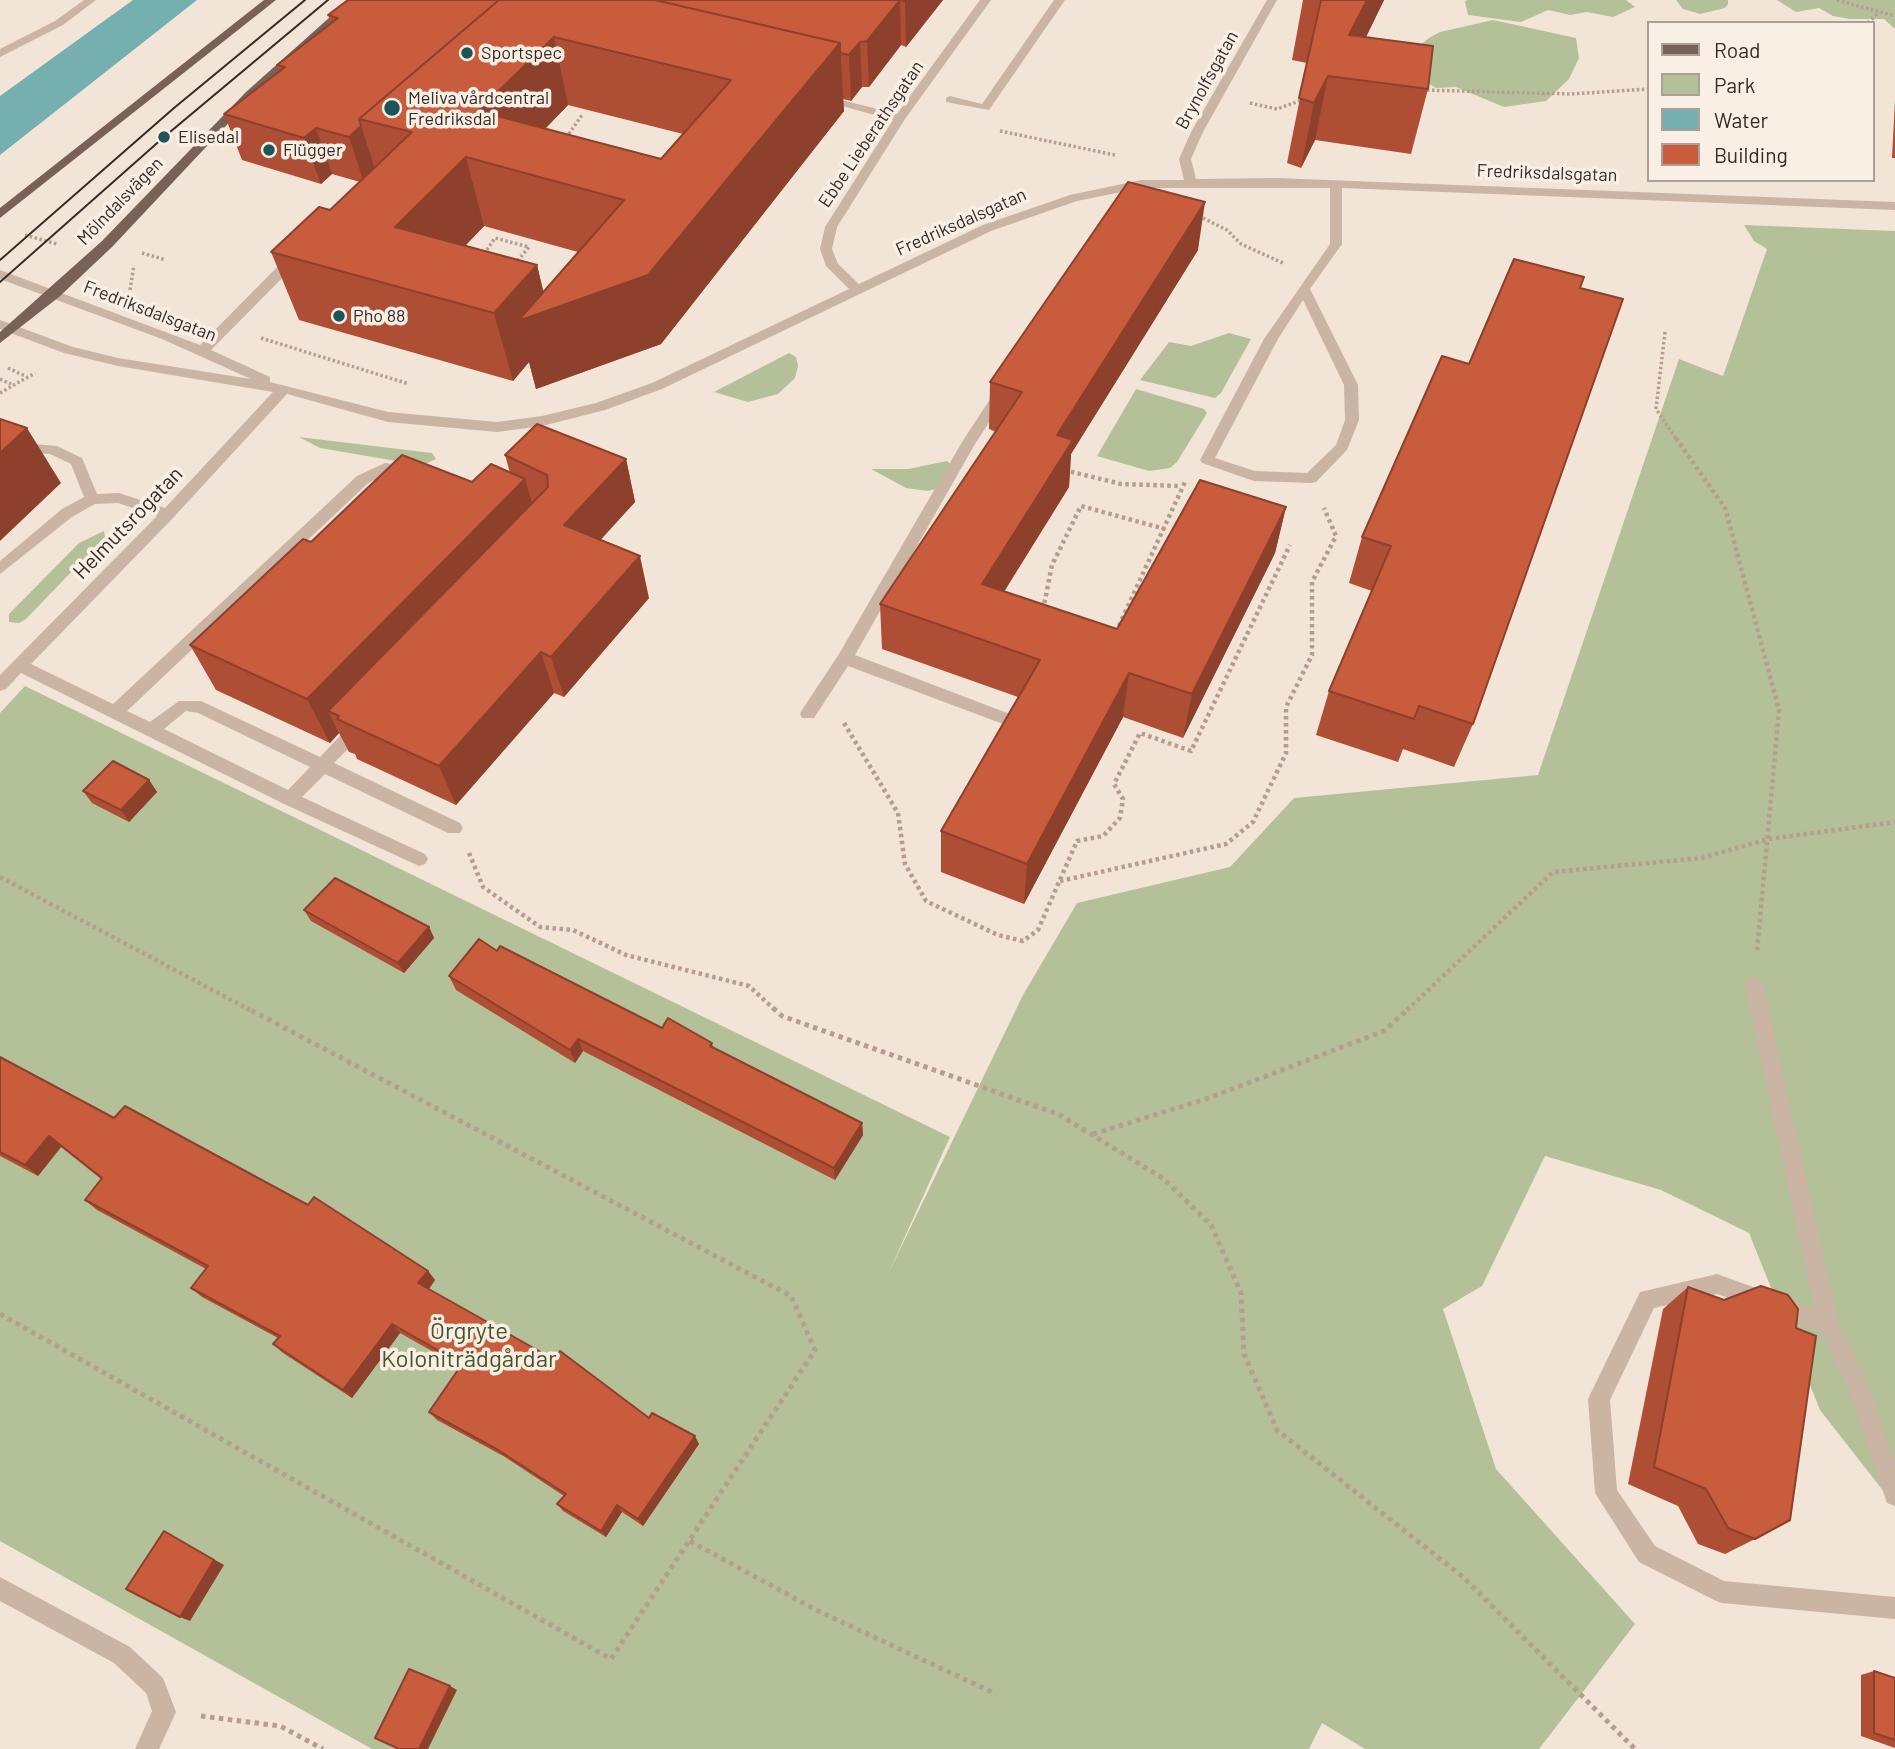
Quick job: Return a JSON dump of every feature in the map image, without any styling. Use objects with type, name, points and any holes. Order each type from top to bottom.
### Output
[{"type":"main road","points":[[0,214],[271,0]]},
{"type":"main road","name":"Mölndalsvägen","points":[[0,340],[7,326],[54,295],[250,94],[356,0]]},
{"type":"street","points":[[0,54],[59,23],[90,0]]},
{"type":"street","name":"Ebbe Lieberathsgatan","points":[[857,290],[832,266],[825,249],[831,227],[900,118],[986,0]]},
{"type":"street","points":[[950,100],[985,108],[1059,0]]},
{"type":"street","name":"Brynolfsgatan","points":[[1190,181],[1185,159],[1197,132],[1272,0]]},
{"type":"street","points":[[812,96],[900,118]]},
{"type":"street","name":"Fredriksdalsgatan","points":[[7,326],[69,350],[118,362],[284,389],[388,417],[497,427],[542,421],[600,407],[657,386],[999,223],[1097,192],[1141,184],[1190,181],[1336,184],[1895,206]]},
{"type":"street","points":[[1304,289],[1351,385],[1352,420],[1342,447],[1311,478],[1254,476],[1207,460],[1271,339],[1314,273],[1336,244],[1336,184]]},
{"type":"street","points":[[1097,192],[1109,208]]},
{"type":"street","points":[[202,351],[307,244]]},
{"type":"street","name":"Fredriksdalsgatan","points":[[0,274],[202,351],[284,389]]},
{"type":"street","points":[[808,714],[845,658],[933,510],[969,442],[1013,375]]},
{"type":"street","name":"Helmutsrogatan","points":[[0,685],[10,669],[168,514],[284,389]]},
{"type":"street","points":[[0,446],[52,449],[77,461],[92,499]]},
{"type":"street","points":[[115,712],[362,480],[385,468],[429,473]]},
{"type":"street","points":[[1,567],[67,513],[92,499],[119,498],[168,514]]},
{"type":"street","points":[[845,658],[1009,720]]},
{"type":"street","points":[[10,669],[115,712],[290,799],[419,859]]},
{"type":"street","points":[[152,730],[176,709],[185,705],[201,707],[454,828]]},
{"type":"street","points":[[290,799],[371,715]]},
{"type":"street","points":[[1754,985],[1828,1324],[1858,1386],[1895,1495]]},
{"type":"street","points":[[1828,1324],[1717,1284],[1647,1299],[1599,1399],[1606,1493],[1647,1554],[1722,1592],[1895,1608]]},
{"type":"street","points":[[0,1588],[122,1655],[155,1686],[164,1712],[147,1749]]},
{"type":"path","points":[[1837,0],[1895,16]]},
{"type":"path","points":[[1862,7],[1864,0]]},
{"type":"path","points":[[1870,21],[1879,12]]},
{"type":"path","points":[[1411,90],[1571,94],[1646,89]]},
{"type":"path","points":[[1250,103],[1277,109],[1305,99]]},
{"type":"path","points":[[559,148],[582,115]]},
{"type":"path","points":[[999,130],[1124,157]]},
{"type":"path","points":[[1195,214],[1213,221],[1241,244],[1267,258],[1314,273]]},
{"type":"path","points":[[480,260],[502,229]]},
{"type":"path","points":[[495,239],[529,247],[512,268]]},
{"type":"path","points":[[143,253],[166,260]]},
{"type":"path","points":[[132,287],[138,293]]},
{"type":"path","points":[[226,327],[418,386]]},
{"type":"path","points":[[1665,332],[1657,409],[1726,508],[1779,710],[1754,985]]},
{"type":"path","points":[[0,365],[26,376]]},
{"type":"path","points":[[0,379],[12,384],[0,393]]},
{"type":"path","points":[[1111,642],[1165,529],[1181,486],[1207,460]]},
{"type":"path","points":[[1062,469],[1121,484],[1181,486]]},
{"type":"path","points":[[1060,881],[1226,844],[1253,822],[1286,753],[1286,707],[1312,655],[1312,582],[1336,536],[1311,478]]},
{"type":"path","points":[[1042,615],[1052,565],[1081,506],[1165,529]]},
{"type":"path","points":[[824,689],[898,813],[905,864],[926,901],[998,935],[1023,941],[1038,930],[1077,841],[1102,836],[1120,818],[1123,799],[1114,784],[1140,733],[1191,751],[1290,545]]},
{"type":"path","points":[[1093,1135],[1206,1099],[1384,1031],[1553,872],[1702,858],[1768,838],[1895,822]]},
{"type":"path","points":[[454,828],[473,860],[482,887],[540,927],[573,930],[626,955],[749,986],[782,1016],[1058,1114],[1164,1178],[1211,1225],[1241,1293],[1244,1354],[1277,1430],[1463,1577],[1635,1749]]},
{"type":"path","points":[[0,877],[791,1296],[815,1350],[611,1659],[0,1314]]},
{"type":"path","points":[[690,1541],[816,1610],[996,1694]]},
{"type":"path","points":[[164,1712],[280,1726],[323,1749]]},
{"type":"green space","points":[[1626,0],[1635,7],[1613,17],[1587,12],[1570,15],[1548,10],[1521,22],[1468,15],[1465,2]]},
{"type":"green space","points":[[1676,0],[1728,0],[1728,4],[1725,8],[1700,14],[1683,9]]},
{"type":"green space","points":[[1777,0],[1895,0],[1895,29],[1884,19],[1850,19],[1833,16],[1819,8],[1796,12]]},
{"type":"green space","points":[[1493,20],[1576,38],[1579,58],[1569,79],[1546,101],[1504,107],[1456,87],[1436,88],[1414,75],[1415,49],[1429,38],[1440,32]]},
{"type":"green space","name":"Örgryte Koloniträdgårdar","points":[[1744,225],[1895,231],[1895,1506],[1820,1410],[1749,1233],[1661,1190],[1545,1156],[1482,1286],[1443,1309],[1496,1469],[1635,1624],[1539,1749],[1365,1749],[1322,1723],[1309,1749],[372,1749],[0,1541],[0,713],[25,686],[950,1137],[888,1274],[1023,995],[1077,903],[1230,867],[1294,798],[1538,775],[1679,359],[1723,376],[1767,249],[1754,241]]},
{"type":"green space","points":[[1229,333],[1251,339],[1221,393],[1215,398],[1140,380],[1169,342],[1191,346]]},
{"type":"green space","points":[[789,353],[796,357],[798,366],[795,378],[778,394],[748,402],[714,392]]},
{"type":"green space","points":[[1136,389],[1204,409],[1207,413],[1177,462],[1170,468],[1149,471],[1097,456]]},
{"type":"green space","points":[[299,437],[432,453],[436,459],[423,465],[396,461],[320,448]]},
{"type":"green space","points":[[947,461],[950,464],[935,489],[928,491],[906,488],[871,469],[908,469]]},
{"type":"green space","points":[[104,531],[105,537],[26,619],[19,623],[9,622],[9,614],[79,543]]},
{"type":"water","points":[[133,0],[197,0],[0,155],[0,96]]},
{"type":"building","points":[[348,0],[499,0],[359,119],[361,126],[349,137],[316,128],[304,138],[224,114],[285,67],[277,65],[338,18],[328,15]]},
{"type":"building","points":[[499,0],[655,0],[840,43],[648,275],[518,321],[624,200],[466,157],[395,227],[537,265],[494,313],[271,252],[319,207],[330,210],[412,132],[359,119]],"holes":[[[554,37],[731,80],[661,159],[478,111]]]},
{"type":"building","points":[[655,0],[900,0],[867,41],[860,42],[849,55],[840,53],[840,43]]},
{"type":"building","points":[[1321,0],[1367,0],[1349,35],[1433,46],[1428,89],[1328,76],[1314,103],[1299,98]]},
{"type":"building","points":[[1128,182],[1205,202],[1057,435],[1073,440],[982,584],[1117,629],[1200,480],[1286,507],[1192,694],[1129,673],[1027,864],[941,831],[1040,660],[880,604],[1022,392],[990,382]]},
{"type":"building","points":[[1514,259],[1584,277],[1580,288],[1623,299],[1473,724],[1419,706],[1414,719],[1329,691],[1391,546],[1362,537],[1442,356],[1469,364]]},
{"type":"building","points":[[0,419],[27,428],[0,453]]},
{"type":"building","points":[[537,424],[626,459],[564,525],[640,556],[551,657],[541,652],[439,766],[337,719],[339,716],[328,711],[548,487],[547,475],[505,455]]},
{"type":"building","points":[[402,455],[472,482],[491,464],[525,479],[307,699],[190,645],[303,539],[311,542]]},
{"type":"building","points":[[113,761],[149,780],[121,810],[83,791]]},
{"type":"building","points":[[335,878],[429,927],[398,963],[304,910]]},
{"type":"building","points":[[479,939],[497,951],[500,946],[662,1028],[668,1018],[712,1043],[710,1046],[862,1123],[834,1168],[578,1039],[570,1050],[449,976]]},
{"type":"building","points":[[0,1057],[114,1118],[125,1106],[308,1205],[314,1197],[428,1271],[418,1283],[555,1360],[560,1351],[649,1418],[652,1413],[695,1436],[638,1519],[617,1505],[601,1531],[557,1504],[566,1494],[498,1450],[429,1412],[462,1364],[392,1324],[343,1390],[273,1344],[280,1336],[191,1288],[208,1266],[85,1200],[102,1178],[49,1136],[25,1165],[0,1152]]},
{"type":"building","points":[[1761,1286],[1788,1295],[1798,1309],[1796,1328],[1816,1336],[1790,1520],[1755,1539],[1728,1528],[1706,1489],[1654,1467],[1688,1287],[1724,1300]]},
{"type":"building","points":[[164,1531],[214,1560],[180,1617],[126,1589]]},
{"type":"building","points":[[409,1669],[450,1686],[419,1749],[399,1749],[375,1738]]},
{"type":"building","points":[[1874,1671],[1895,1678],[1895,1740],[1874,1733]]},
{"type":"tram line","points":[[0,260],[174,108],[305,0]]},
{"type":"tram line","points":[[0,282],[164,137],[328,0]]},
{"type":"place","name":"Sportspec","points":[[467,53]]},
{"type":"place","name":"Meliva vårdcentral Fredriksdal","points":[[392,108]]},
{"type":"place","name":"Elisedal","points":[[164,137]]},
{"type":"place","name":"Flügger","points":[[269,150]]},
{"type":"place","name":"Pho 88","points":[[339,316]]}]
